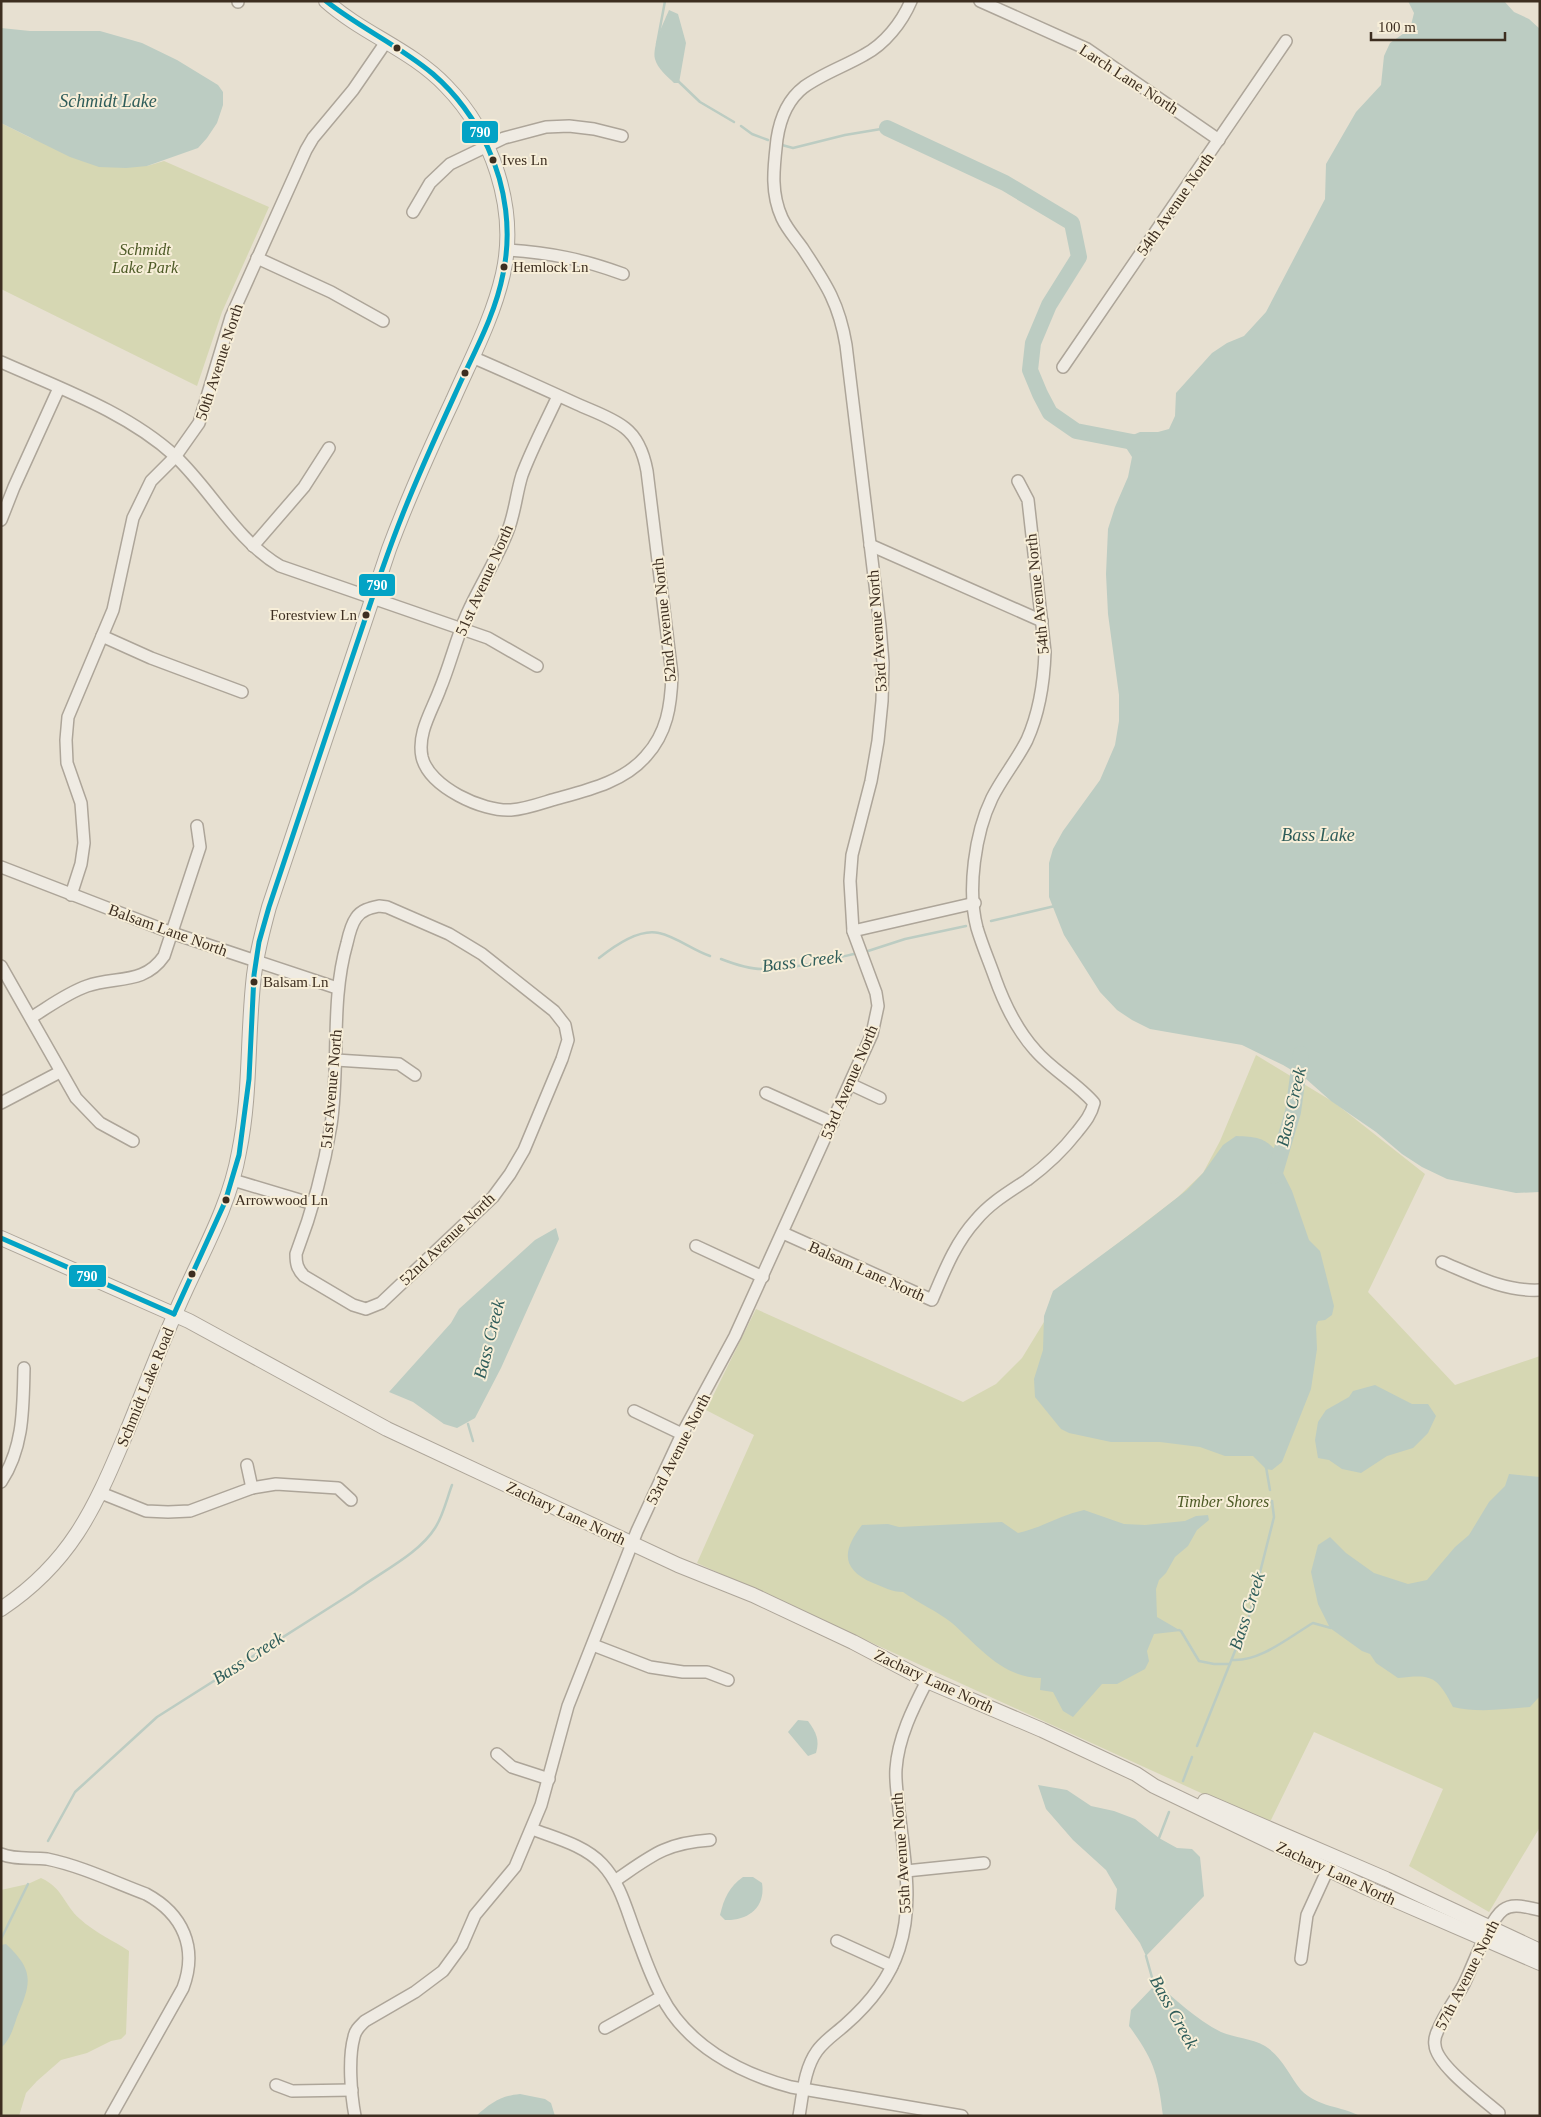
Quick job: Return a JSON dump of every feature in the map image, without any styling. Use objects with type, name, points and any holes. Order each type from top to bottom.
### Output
[{"type":"street","name":"Schmidt Lake Road","points":[[1,1609],[41,1578],[84,1525],[101,1493],[174,1314],[212,1232],[233,1180],[245,1119],[256,961],[269,907],[409,497],[472,357],[496,299],[504,272],[507,250],[506,213],[501,186],[481,132],[465,108],[446,85],[423,65],[362,29],[326,1]]},
{"type":"street","name":"53rd Avenue North","points":[[355,2116],[352,2090],[352,2046],[354,2035],[358,2028],[365,2021],[430,1983],[443,1971],[462,1945],[475,1915],[515,1867],[532,1828],[549,1780],[568,1706],[632,1544],[682,1434],[735,1336],[763,1277],[872,1034],[878,1006],[876,994],[853,931],[850,881],[852,855],[871,780],[878,741],[883,663],[880,626],[843,325],[829,288],[782,218],[774,188],[773,172],[779,127],[783,115],[798,92],[812,82],[867,54],[898,24],[911,1]]},
{"type":"street","name":"Larch Lane North","points":[[980,1],[1087,49],[1219,140]]},
{"type":"street","name":"54th Avenue North","points":[[1063,367],[1286,41]]},
{"type":"street","name":"50th Avenue North","points":[[71,895],[81,864],[84,836],[81,803],[67,763],[68,717],[112,610],[133,518],[151,481],[176,457],[199,423],[205,409],[222,341],[306,150],[313,138],[353,90],[386,42]]},
{"type":"street","points":[[413,212],[430,183],[450,164],[504,138],[546,127],[569,126],[622,136]]},
{"type":"street","points":[[507,250],[586,260],[623,274]]},
{"type":"street","points":[[257,258],[331,292],[383,321]]},
{"type":"street","name":"52nd Avenue North","points":[[426,766],[440,784],[450,791],[493,809],[511,810],[595,787],[630,770],[646,757],[660,737],[670,704],[672,676],[647,471],[643,455],[635,440],[626,428],[615,422],[472,357]]},
{"type":"street","points":[[1,362],[138,427],[176,457],[253,546],[263,556],[280,566],[488,638],[536,666]]},
{"type":"street","points":[[1,520],[59,388]]},
{"type":"street","name":"51st Avenue North","points":[[426,766],[422,757],[422,734],[449,667],[461,628],[507,534],[527,463],[558,396]]},
{"type":"street","points":[[253,546],[304,487],[329,448]]},
{"type":"street","name":"54th Avenue North","points":[[1018,481],[1028,500],[1042,622],[1045,652],[1041,698],[1026,740],[992,799],[983,822],[976,848],[975,903],[977,926],[1001,993],[1013,1017],[1034,1049],[1067,1080],[1083,1090],[1094,1103]]},
{"type":"street","points":[[870,545],[1042,622]]},
{"type":"street","points":[[102,636],[151,658],[242,692]]},
{"type":"street","points":[[32,1017],[86,986],[104,981],[134,978],[152,970],[164,956],[200,847],[197,826]]},
{"type":"street","name":"Balsam Lane North","points":[[1,867],[172,933],[337,988]]},
{"type":"street","points":[[853,931],[975,903]]},
{"type":"street","name":"51st Avenue North","points":[[304,1276],[298,1270],[296,1254],[324,1165],[331,1122],[336,1060],[337,988],[343,955],[352,926],[361,912],[370,908],[387,907],[449,934],[482,954],[554,1011]]},
{"type":"street","points":[[1,966],[32,1017],[60,1072],[76,1098],[100,1123],[133,1141]]},
{"type":"street","name":"52nd Avenue North","points":[[304,1276],[353,1305],[366,1309],[374,1307],[381,1303],[493,1197],[510,1174],[524,1150],[565,1051],[568,1040],[565,1025],[554,1011]]},
{"type":"street","points":[[336,1060],[399,1064],[415,1075]]},
{"type":"street","points":[[1,1103],[60,1072]]},
{"type":"street","points":[[850,1084],[880,1098]]},
{"type":"street","points":[[766,1094],[832,1123]]},
{"type":"street","name":"Balsam Lane North","points":[[783,1233],[932,1300],[961,1238],[990,1205],[1029,1179],[1060,1151],[1091,1114],[1094,1103]]},
{"type":"street","points":[[233,1180],[313,1204]]},
{"type":"street","name":"Zachary Lane North","points":[[1,1238],[174,1314],[387,1429],[632,1544],[854,1642],[927,1681],[1042,1730],[1136,1774],[1156,1780],[1279,1832],[1487,1934],[1540,1964]]},
{"type":"street","points":[[696,1246],[763,1277]]},
{"type":"street","points":[[1442,1262],[1492,1283],[1511,1288],[1540,1290]]},
{"type":"street","points":[[1,1482],[10,1469],[17,1452],[21,1433],[24,1368]]},
{"type":"street","points":[[634,1411],[682,1434]]},
{"type":"street","points":[[247,1466],[252,1488]]},
{"type":"street","points":[[101,1493],[146,1511],[168,1512],[190,1511],[252,1488],[276,1484],[338,1488],[351,1500]]},
{"type":"street","points":[[593,1644],[650,1667],[683,1672],[707,1672],[728,1680]]},
{"type":"street","name":"55th Avenue North","points":[[799,2116],[811,2063],[818,2050],[861,2011],[875,1994],[892,1966],[905,1928],[908,1905],[896,1781],[898,1756],[908,1721],[927,1681]]},
{"type":"street","points":[[497,1754],[512,1767],[549,1780]]},
{"type":"street","name":"Zachary Lane North","points":[[1136,1774],[1154,1786],[1328,1869],[1487,1934],[1540,1951]]},
{"type":"street","points":[[532,1828],[587,1852],[602,1863],[616,1880],[661,1997],[677,2019],[716,2056],[740,2070],[765,2080],[924,2112],[962,2116]]},
{"type":"street","points":[[616,1880],[657,1852],[672,1845],[688,1841],[710,1840]]},
{"type":"street","points":[[1,1854],[16,1858],[46,1859],[146,1894],[170,1911],[180,1924],[188,1948],[189,1966],[186,1980],[111,2116]]},
{"type":"street","points":[[906,1871],[984,1863]]},
{"type":"street","points":[[1300,1959],[1307,1915],[1328,1869]]},
{"type":"street","name":"57th Avenue North","points":[[1499,2112],[1446,2067],[1439,2059],[1434,2045],[1438,2028],[1463,1985],[1487,1934],[1500,1912],[1515,1906],[1540,1910]]},
{"type":"street","points":[[837,1941],[892,1966]]},
{"type":"street","points":[[605,2028],[661,1997]]},
{"type":"street","points":[[276,2085],[292,2091],[352,2090]]},
{"type":"green space","name":"Schmidt Lake Park","points":[[1,123],[31,138],[147,166],[164,161],[269,207],[222,312],[197,386],[1,289]]},
{"type":"green space","name":"Timber Shores","points":[[1256,1055],[1335,1103],[1425,1174],[1368,1292],[1455,1385],[1540,1356],[1540,1827],[1489,1912],[1409,1866],[1443,1789],[1314,1732],[1269,1824],[697,1563],[754,1435],[706,1410],[756,1309],[963,1402],[996,1384],[1022,1358],[1044,1322],[1052,1294],[1177,1198],[1203,1173],[1220,1141]]},
{"type":"green space","points":[[41,1878],[49,1882],[59,1892],[74,1913],[86,1924],[129,1951],[126,2034],[121,2039],[111,2041],[87,2053],[61,2060],[26,2093],[19,2116],[1,2116],[1,1890],[28,1884]]},
{"type":"water","name":"Bass Lake","points":[[1408,1],[1504,1],[1514,12],[1529,19],[1540,29],[1540,1192],[1516,1193],[1447,1179],[1422,1167],[1402,1154],[1376,1132],[1331,1101],[1305,1078],[1283,1065],[1242,1045],[1150,1029],[1132,1020],[1117,1010],[1100,992],[1064,935],[1049,897],[1049,863],[1053,849],[1063,831],[1100,780],[1115,745],[1119,721],[1119,695],[1108,614],[1106,574],[1108,529],[1128,477],[1132,457],[1121,440],[1140,432],[1158,432],[1169,429],[1175,416],[1176,393],[1212,353],[1227,343],[1244,336],[1266,312],[1325,199],[1326,164],[1356,112],[1381,85],[1384,56],[1390,43],[1410,29],[1414,13]]},
{"type":"water","points":[[669,10],[678,14],[686,43],[679,83],[674,83],[666,75],[655,59],[657,41]]},
{"type":"water","name":"Schmidt Lake","points":[[1,28],[30,31],[100,31],[142,43],[177,60],[218,85],[223,92],[223,105],[217,123],[198,148],[147,166],[126,168],[99,167],[70,157],[1,123]]},
{"type":"water","points":[[1236,1136],[1263,1140],[1273,1147],[1284,1159],[1282,1171],[1292,1191],[1309,1240],[1320,1251],[1334,1306],[1332,1315],[1325,1320],[1318,1321],[1316,1326],[1317,1349],[1311,1389],[1282,1462],[1272,1470],[1266,1469],[1253,1456],[1225,1456],[1200,1447],[1160,1442],[1111,1442],[1069,1433],[1061,1429],[1035,1397],[1034,1379],[1043,1350],[1044,1316],[1053,1291],[1187,1190],[1203,1173],[1223,1145]]},
{"type":"water","points":[[556,1228],[559,1239],[501,1368],[475,1418],[457,1428],[444,1424],[413,1402],[389,1392],[451,1323],[459,1309],[535,1240]]},
{"type":"water","points":[[1375,1385],[1412,1404],[1428,1404],[1436,1416],[1428,1433],[1413,1448],[1387,1456],[1361,1473],[1342,1469],[1329,1460],[1318,1458],[1315,1440],[1318,1422],[1326,1410],[1349,1397],[1353,1391]]},
{"type":"water","points":[[1509,1474],[1540,1477],[1540,1696],[1530,1707],[1482,1710],[1462,1709],[1453,1707],[1438,1683],[1432,1679],[1419,1676],[1398,1678],[1376,1663],[1370,1654],[1362,1651],[1330,1628],[1318,1604],[1311,1572],[1318,1545],[1330,1537],[1346,1553],[1374,1573],[1408,1584],[1427,1580],[1455,1547],[1469,1535],[1489,1502],[1505,1486]]},
{"type":"water","points":[[1084,1510],[1124,1524],[1145,1525],[1185,1521],[1196,1516],[1208,1515],[1209,1520],[1197,1530],[1188,1546],[1175,1557],[1166,1573],[1159,1580],[1156,1589],[1157,1617],[1181,1631],[1154,1634],[1147,1651],[1149,1661],[1145,1669],[1117,1684],[1102,1684],[1073,1717],[1063,1711],[1053,1692],[1040,1690],[1041,1678],[1027,1677],[1003,1667],[992,1660],[952,1623],[940,1615],[903,1592],[888,1589],[863,1578],[855,1572],[848,1558],[851,1543],[862,1525],[888,1524],[899,1527],[1002,1522],[1018,1533]]},
{"type":"water","points":[[798,1720],[808,1721],[813,1729],[817,1740],[816,1753],[808,1756],[788,1732]]},
{"type":"water","points":[[1038,1785],[1067,1790],[1091,1806],[1114,1811],[1135,1819],[1159,1838],[1177,1848],[1192,1849],[1200,1857],[1204,1896],[1146,1956],[1140,1943],[1115,1909],[1117,1889],[1106,1870],[1073,1840],[1046,1809]]},
{"type":"water","points":[[743,1877],[753,1877],[762,1883],[761,1899],[758,1906],[747,1915],[733,1920],[725,1920],[720,1915],[725,1898],[734,1885]]},
{"type":"water","points":[[6,1944],[22,1962],[28,1978],[25,1995],[11,2034],[1,2048],[1,1945]]},
{"type":"water","points":[[1153,1981],[1194,2015],[1212,2027],[1226,2034],[1254,2041],[1271,2050],[1307,2096],[1360,2116],[1163,2116],[1154,2068],[1144,2048],[1129,2026],[1131,2010],[1154,1986]]},
{"type":"water","points":[[520,2094],[545,2099],[551,2103],[555,2116],[476,2116],[496,2101],[507,2096]]},
{"type":"waterway","points":[[657,44],[665,1]]},
{"type":"waterway","points":[[678,81],[700,102],[734,122]]},
{"type":"waterway","points":[[741,126],[752,134],[768,140]]},
{"type":"waterway","points":[[782,145],[793,148],[845,135],[887,128]]},
{"type":"waterway","points":[[887,128],[1005,183],[1072,223],[1079,257],[1049,305],[1033,343],[1030,370],[1050,413],[1076,431],[1143,444]]},
{"type":"waterway","name":"Bass Creek","points":[[991,921],[1055,906]]},
{"type":"waterway","name":"Bass Creek","points":[[868,951],[905,939],[966,926]]},
{"type":"waterway","name":"Bass Creek","points":[[599,958],[627,939],[651,932],[672,937],[710,956]]},
{"type":"waterway","name":"Bass Creek","points":[[721,959],[752,968],[773,969],[854,954]]},
{"type":"waterway","name":"Bass Creek","points":[[1274,1176],[1293,1112],[1301,1054]]},
{"type":"waterway","name":"Bass Creek","points":[[468,1424],[473,1441]]},
{"type":"waterway","name":"Bass Creek","points":[[1266,1467],[1270,1490]]},
{"type":"waterway","name":"Bass Creek","points":[[48,1841],[75,1792],[157,1717],[409,1555],[435,1528],[443,1513],[452,1485]]},
{"type":"waterway","name":"Bass Creek","points":[[1197,1746],[1249,1616],[1274,1517],[1272,1501]]},
{"type":"waterway","points":[[1232,1660],[1243,1660],[1264,1653],[1313,1623],[1331,1628]]},
{"type":"waterway","points":[[1179,1630],[1199,1661],[1214,1664],[1230,1664]]},
{"type":"waterway","name":"Bass Creek","points":[[1183,1781],[1192,1757]]},
{"type":"waterway","name":"Bass Creek","points":[[1159,1838],[1169,1812]]},
{"type":"waterway","name":"Bass Creek","points":[[1,1939],[28,1884]]},
{"type":"waterway","name":"Bass Creek","points":[[1146,1956],[1153,1981]]},
{"type":"transit line","name":"790","points":[[174,1314],[225,1202],[239,1155],[249,1079],[254,975],[259,942],[269,907],[388,554],[423,465],[491,315],[500,288],[506,258],[507,226],[503,194],[488,148],[471,118],[457,99],[433,74],[326,1]]},
{"type":"transit line","name":"790","points":[[1,1238],[174,1314]]},
{"type":"place","name":"Ives Ln","points":[[493,160]]},
{"type":"place","name":"Hemlock Ln","points":[[504,267]]},
{"type":"place","name":"Forestview Ln","points":[[366,615]]},
{"type":"place","name":"Balsam Ln","points":[[254,982]]},
{"type":"place","name":"Arrowwood Ln","points":[[226,1200]]}]
